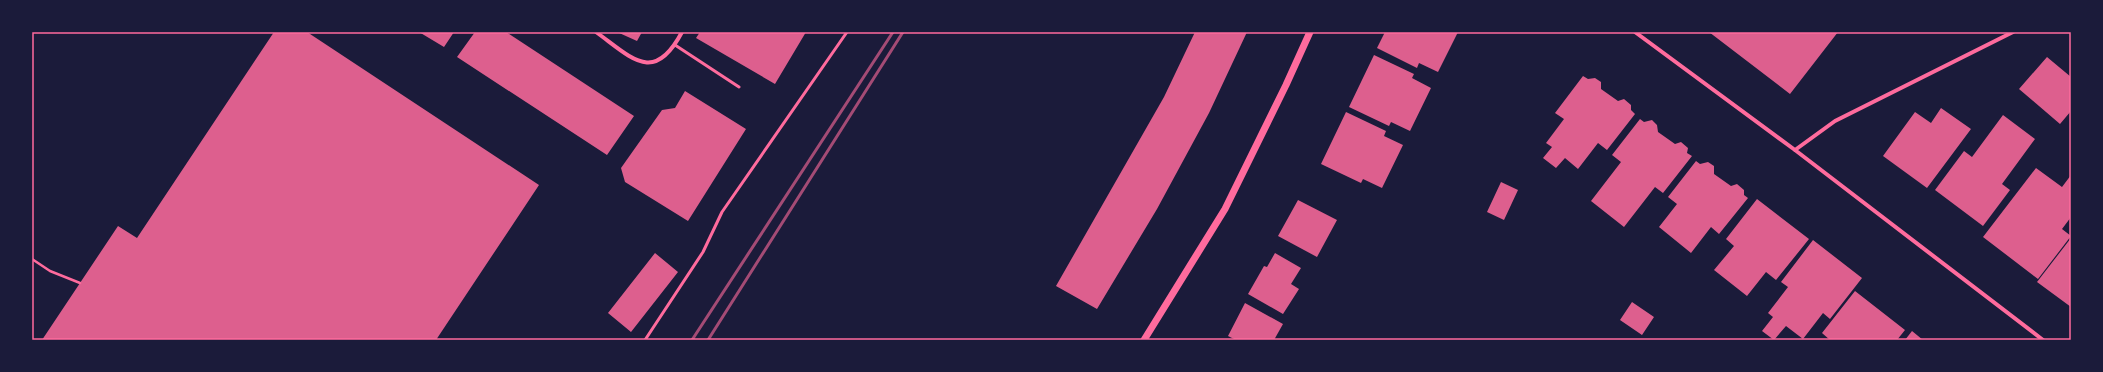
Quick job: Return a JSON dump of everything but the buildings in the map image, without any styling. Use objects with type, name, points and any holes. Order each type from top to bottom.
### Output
[{"type":"street","points":[[596,32],[636,60],[648,64],[666,57],[682,32]]},
{"type":"street","points":[[1144,340],[1225,209],[1286,85],[1310,32]]},
{"type":"street","points":[[1635,32],[1795,150],[2042,340]]},
{"type":"street","points":[[1795,150],[1835,121],[2013,32]]},
{"type":"lane","points":[[644,340],[703,252],[722,212],[847,32]]},
{"type":"lane","points":[[675,45],[739,87]]},
{"type":"path","points":[[32,259],[50,271],[80,283]]},
{"type":"railway","points":[[692,340],[893,32]]},
{"type":"railway","points":[[708,340],[903,32]]}]
